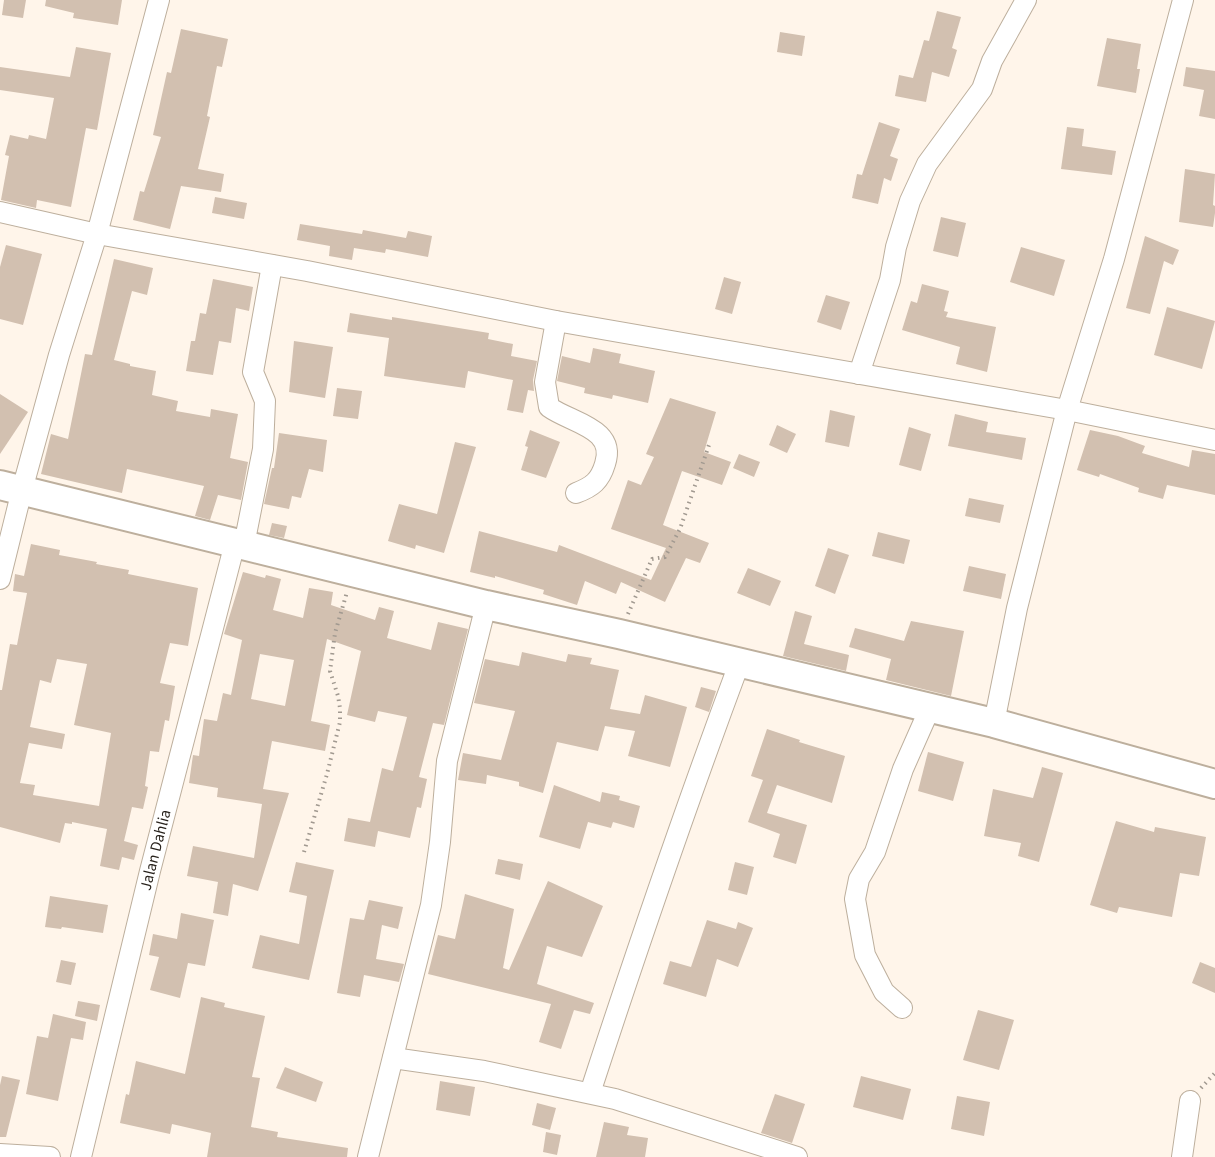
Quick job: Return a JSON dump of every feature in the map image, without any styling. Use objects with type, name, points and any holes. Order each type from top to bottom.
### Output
[{"type":"main road","points":[[11,487],[486,605],[619,634],[994,723],[1215,784]]},
{"type":"street","points":[[0,579],[11,487],[59,355],[97,234],[159,0]]},
{"type":"street","points":[[860,374],[890,280],[896,248],[910,201],[927,164],[982,89],[992,61],[1026,0]]},
{"type":"street","points":[[994,723],[1017,608],[1067,410],[1114,259],[1183,0]]},
{"type":"street","points":[[0,212],[97,234],[272,265],[556,321],[1067,410],[1215,440]]},
{"type":"street","name":"Jalan Dahlia","points":[[81,1157],[150,871],[240,544],[263,449],[265,401],[253,372],[272,265]]},
{"type":"street","points":[[556,321],[545,382],[549,407],[559,415],[597,432],[606,444],[607,451],[606,462],[599,479],[576,493]]},
{"type":"street","points":[[368,1157],[431,905],[440,842],[447,761],[486,605]]},
{"type":"street","points":[[590,1093],[689,796],[739,664]]},
{"type":"street","points":[[902,1008],[884,992],[865,955],[855,899],[859,879],[875,852],[903,769],[930,708]]},
{"type":"street","points":[[393,1058],[484,1071],[590,1093],[797,1157]]},
{"type":"street","points":[[1182,1157],[1190,1101]]},
{"type":"street","points":[[0,1154],[50,1157]]},
{"type":"path","points":[[619,634],[652,559],[665,557],[671,549],[709,445]]},
{"type":"path","points":[[304,852],[340,722],[340,708],[330,671],[335,633],[352,571]]},
{"type":"building","points":[[4,0],[26,0],[23,18],[2,15]]},
{"type":"building","points":[[46,0],[122,0],[118,25],[73,18],[74,13],[45,6]]},
{"type":"building","points":[[937,11],[961,17],[952,48],[957,50],[949,77],[932,72],[926,102],[895,96],[899,75],[913,78],[924,40],[929,41]]},
{"type":"building","points":[[181,29],[228,39],[222,67],[217,66],[207,116],[210,117],[198,169],[224,174],[221,192],[181,186],[170,229],[133,220],[140,191],[144,192],[161,137],[153,135],[167,72],[171,73]]},
{"type":"building","points":[[780,32],[805,36],[802,56],[777,52]]},
{"type":"building","points":[[1107,38],[1141,44],[1136,93],[1097,86]]},
{"type":"building","points":[[76,47],[111,53],[97,130],[86,128],[71,207],[37,200],[36,208],[1,200],[9,156],[5,155],[10,135],[28,139],[29,135],[46,139],[54,98],[0,90],[0,67],[70,77]]},
{"type":"building","points":[[1186,67],[1215,71],[1215,119],[1199,116],[1204,90],[1183,86]]},
{"type":"building","points":[[879,122],[900,129],[890,156],[898,159],[891,181],[884,178],[878,204],[852,198],[857,174],[862,175]]},
{"type":"building","points":[[1067,127],[1084,129],[1082,146],[1116,151],[1112,175],[1061,169]]},
{"type":"building","points":[[1185,169],[1215,174],[1213,227],[1179,222]]},
{"type":"building","points":[[215,197],[247,203],[244,219],[212,213]]},
{"type":"building","points":[[941,217],[966,223],[958,257],[933,251]]},
{"type":"building","points":[[300,224],[362,234],[363,230],[406,238],[408,231],[432,236],[428,257],[386,249],[385,253],[354,248],[352,260],[329,256],[330,246],[297,240]]},
{"type":"building","points":[[1145,236],[1179,250],[1173,265],[1164,261],[1150,314],[1126,308]]},
{"type":"building","points":[[6,245],[42,254],[23,325],[0,319],[0,267]]},
{"type":"building","points":[[1021,247],[1065,260],[1054,296],[1010,282]]},
{"type":"building","points":[[114,259],[153,268],[147,295],[132,291],[114,360],[156,371],[152,395],[178,401],[176,411],[210,417],[211,409],[238,414],[230,458],[248,462],[241,500],[218,495],[210,520],[195,516],[204,486],[127,469],[122,493],[41,474],[51,434],[68,439],[85,354],[92,355]]},
{"type":"building","points":[[724,277],[741,282],[732,314],[715,309]]},
{"type":"building","points":[[213,279],[253,287],[249,311],[236,308],[231,343],[219,341],[213,375],[186,371],[191,341],[195,341],[200,313],[206,314]]},
{"type":"building","points":[[922,284],[949,291],[944,311],[948,312],[946,317],[996,327],[987,372],[956,364],[960,347],[902,330],[911,301],[917,303]]},
{"type":"building","points":[[826,295],[850,302],[841,330],[817,322]]},
{"type":"building","points":[[1167,307],[1215,321],[1202,369],[1154,355]]},
{"type":"building","points":[[350,313],[392,320],[392,317],[489,333],[488,339],[513,344],[511,356],[537,361],[533,380],[534,391],[528,390],[523,413],[507,410],[513,380],[468,371],[465,388],[384,376],[389,338],[347,332]]},
{"type":"building","points":[[294,341],[333,347],[325,398],[289,392]]},
{"type":"building","points":[[593,348],[621,354],[619,363],[655,371],[648,403],[613,395],[612,399],[584,393],[585,388],[557,381],[562,356],[590,363]]},
{"type":"building","points":[[337,388],[362,391],[358,419],[333,416]]},
{"type":"building","points":[[0,394],[28,412],[0,454]]},
{"type":"building","points":[[670,398],[716,412],[704,452],[731,462],[722,485],[682,471],[663,525],[709,543],[700,563],[686,558],[665,602],[621,582],[616,594],[585,581],[577,605],[543,594],[544,590],[495,576],[495,578],[470,572],[479,531],[557,552],[559,545],[651,580],[666,548],[611,529],[628,480],[641,485],[654,457],[646,454]]},
{"type":"building","points":[[830,410],[855,416],[849,447],[825,442]]},
{"type":"building","points":[[955,414],[988,422],[986,432],[1026,438],[1022,460],[948,446]]},
{"type":"building","points":[[777,425],[796,434],[787,453],[769,445]]},
{"type":"building","points":[[909,427],[931,434],[921,471],[899,465]]},
{"type":"building","points":[[530,430],[560,442],[546,478],[521,470]]},
{"type":"building","points":[[1090,430],[1118,436],[1145,446],[1142,453],[1189,467],[1192,450],[1215,454],[1215,495],[1167,485],[1163,499],[1138,492],[1139,488],[1100,474],[1099,477],[1077,470]]},
{"type":"building","points":[[279,433],[327,440],[323,472],[309,469],[301,498],[292,496],[289,509],[264,504],[272,468],[274,468]]},
{"type":"building","points":[[455,442],[476,447],[444,553],[416,545],[415,549],[388,541],[399,504],[437,514]]},
{"type":"building","points":[[739,454],[760,462],[754,477],[733,468]]},
{"type":"building","points":[[969,498],[1004,505],[1000,523],[965,516]]},
{"type":"building","points":[[272,523],[287,526],[284,538],[269,535]]},
{"type":"building","points":[[878,532],[910,540],[904,564],[872,556]]},
{"type":"building","points":[[31,544],[60,550],[59,555],[129,570],[128,574],[198,588],[188,646],[170,643],[160,683],[175,686],[169,721],[165,720],[159,752],[150,751],[145,786],[148,787],[143,809],[132,807],[124,841],[138,845],[134,860],[122,857],[119,870],[100,866],[107,829],[72,822],[72,824],[65,823],[60,843],[0,827],[0,690],[2,690],[10,644],[17,645],[27,593],[13,591],[15,574],[24,576]],"holes":[[[57,659],[87,664],[74,725],[111,733],[99,806],[33,795],[35,785],[20,783],[29,743],[62,749],[65,734],[30,727],[40,680],[51,683]]]},
{"type":"building","points":[[828,548],[849,555],[835,594],[815,586]]},
{"type":"building","points":[[969,566],[1006,574],[1001,599],[963,591]]},
{"type":"building","points":[[748,568],[781,581],[770,606],[737,593]]},
{"type":"building","points":[[243,572],[265,578],[266,575],[281,579],[273,610],[303,618],[309,588],[333,592],[331,605],[375,620],[379,607],[394,611],[387,638],[431,650],[438,622],[468,629],[444,725],[433,723],[419,777],[427,779],[421,808],[417,807],[410,838],[378,831],[375,847],[344,841],[348,818],[370,822],[382,768],[393,771],[407,717],[378,711],[375,722],[347,715],[361,651],[327,639],[311,721],[330,725],[325,751],[272,741],[263,789],[289,793],[258,891],[233,884],[228,916],[213,913],[218,882],[187,876],[193,846],[254,858],[262,804],[217,797],[218,788],[189,783],[193,755],[199,756],[204,719],[217,721],[223,693],[231,695],[242,640],[224,634]],"holes":[[[260,654],[294,660],[285,706],[251,699]]]},
{"type":"building","points":[[795,611],[812,616],[804,644],[849,655],[846,671],[783,656]]},
{"type":"building","points":[[911,621],[964,631],[951,696],[886,680],[891,659],[849,647],[855,628],[904,641]]},
{"type":"building","points":[[522,652],[566,662],[568,654],[592,658],[590,664],[619,670],[610,709],[640,714],[645,695],[687,707],[670,767],[628,756],[635,731],[605,726],[598,751],[557,742],[543,793],[519,786],[519,782],[487,775],[486,784],[458,780],[463,753],[501,760],[515,711],[474,703],[485,659],[519,666]]},
{"type":"building","points":[[701,687],[716,691],[709,712],[695,707]]},
{"type":"building","points":[[767,729],[800,740],[799,742],[845,756],[832,803],[777,785],[767,813],[807,825],[796,864],[773,857],[780,834],[748,822],[763,780],[751,776]]},
{"type":"building","points":[[928,752],[964,762],[953,801],[918,791]]},
{"type":"building","points":[[1042,767],[1063,773],[1039,862],[1018,856],[1021,843],[984,836],[993,789],[1033,798]]},
{"type":"building","points":[[554,785],[600,802],[602,792],[620,796],[619,800],[640,806],[634,828],[613,822],[611,828],[588,822],[580,849],[539,837]]},
{"type":"building","points":[[1116,821],[1154,832],[1155,827],[1206,837],[1199,876],[1180,873],[1172,917],[1119,907],[1117,913],[1090,905]]},
{"type":"building","points":[[498,859],[523,864],[520,880],[495,874]]},
{"type":"building","points":[[296,862],[334,870],[309,980],[252,968],[260,935],[299,944],[307,896],[289,892]]},
{"type":"building","points":[[735,862],[754,867],[747,895],[728,890]]},
{"type":"building","points":[[548,881],[603,906],[582,957],[547,946],[537,984],[594,1003],[590,1014],[574,1010],[561,1049],[539,1042],[551,1004],[428,974],[438,935],[455,939],[465,894],[514,909],[503,968],[509,970]]},
{"type":"building","points":[[50,896],[108,905],[103,933],[45,927]]},
{"type":"building","points":[[369,900],[403,907],[398,929],[382,925],[376,959],[404,964],[399,982],[364,975],[360,997],[337,993],[350,918],[364,920]]},
{"type":"building","points":[[181,913],[214,920],[205,966],[188,963],[180,998],[150,990],[159,957],[149,955],[153,934],[177,939]]},
{"type":"building","points":[[707,920],[736,929],[738,922],[753,928],[738,967],[717,959],[706,997],[663,984],[670,961],[691,967]]},
{"type":"building","points":[[61,960],[76,963],[71,985],[56,982]]},
{"type":"building","points":[[1200,962],[1215,968],[1215,993],[1192,983]]},
{"type":"building","points":[[201,997],[225,1003],[224,1007],[265,1016],[252,1077],[260,1078],[251,1127],[278,1132],[277,1137],[348,1148],[347,1157],[207,1157],[211,1133],[172,1124],[170,1134],[120,1123],[136,1061],[185,1074]]},
{"type":"building","points":[[78,1001],[100,1005],[97,1021],[75,1016]]},
{"type":"building","points":[[978,1010],[1014,1020],[999,1070],[963,1060]]},
{"type":"building","points":[[53,1014],[86,1022],[83,1040],[71,1038],[58,1101],[26,1094],[37,1036],[48,1038]]},
{"type":"building","points":[[285,1067],[323,1082],[316,1102],[276,1088]]},
{"type":"building","points":[[2,1076],[20,1080],[6,1137],[0,1137]]},
{"type":"building","points":[[861,1076],[911,1089],[903,1120],[853,1107]]},
{"type":"building","points":[[440,1081],[475,1087],[470,1116],[436,1110]]},
{"type":"building","points":[[775,1094],[805,1104],[792,1143],[761,1133]]},
{"type":"building","points":[[957,1096],[990,1102],[984,1136],[951,1129]]},
{"type":"building","points":[[537,1103],[556,1108],[550,1130],[532,1125]]},
{"type":"building","points":[[604,1122],[629,1127],[627,1135],[648,1138],[645,1157],[596,1157]]},
{"type":"building","points":[[546,1132],[561,1135],[557,1155],[543,1152]]}]
